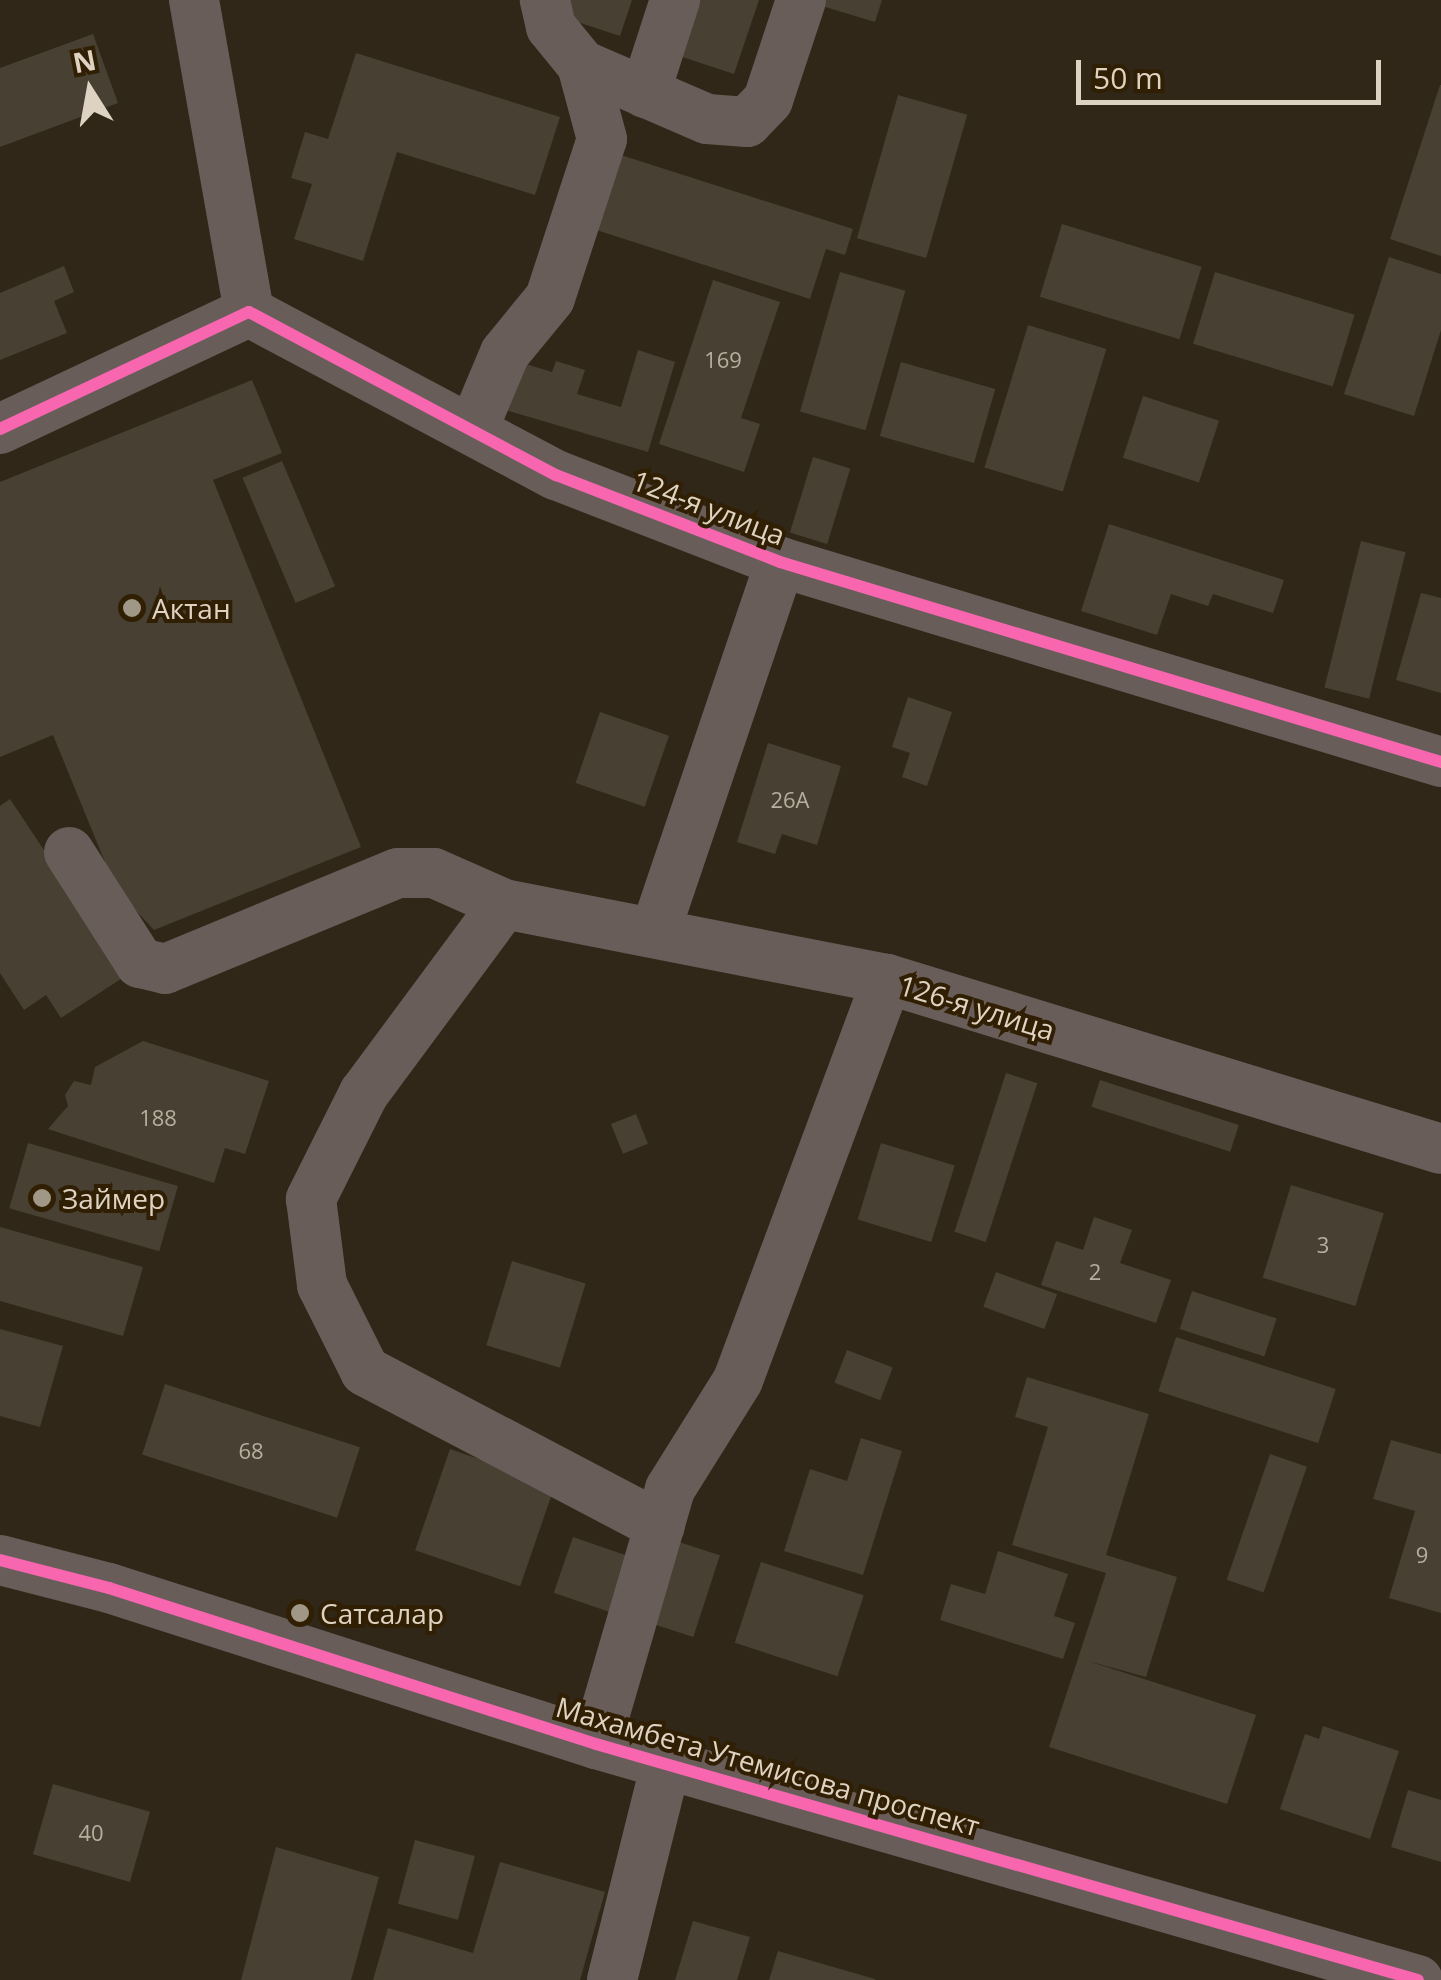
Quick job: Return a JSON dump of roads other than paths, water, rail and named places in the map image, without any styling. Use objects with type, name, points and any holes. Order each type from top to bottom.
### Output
[{"type":"street","points":[[0,428],[249,312],[194,0]]},
{"type":"street","points":[[473,429],[505,353],[550,298],[600,149],[601,129],[582,65],[551,27],[545,0]]},
{"type":"street","points":[[645,93],[675,0]]},
{"type":"street","points":[[582,65],[645,93],[733,124],[759,115],[801,0]]},
{"type":"street","name":"124-я улица","points":[[249,312],[556,474],[780,562],[1441,762]]},
{"type":"street","points":[[655,932],[780,562]]},
{"type":"street","name":"126-я улица","points":[[69,852],[140,963],[164,969],[398,872],[434,873],[504,904],[886,979],[1441,1149]]},
{"type":"street","points":[[504,904],[364,1093],[311,1199],[322,1285],[365,1371],[660,1526]]},
{"type":"street","points":[[596,1744],[670,1490],[738,1380],[886,979]]},
{"type":"street","points":[[0,1537],[109,1588]]},
{"type":"street","points":[[0,1560],[109,1588]]},
{"type":"street","name":"Махамбета Утемисова проспект","points":[[109,1588],[596,1744],[1418,1980]]},
{"type":"street","points":[[612,1980],[666,1764]]},
{"type":"place","name":"Актан","points":[[132,608]]},
{"type":"place","name":"Займер","points":[[42,1198]]},
{"type":"place","name":"Сатсалар","points":[[300,1613]]}]
